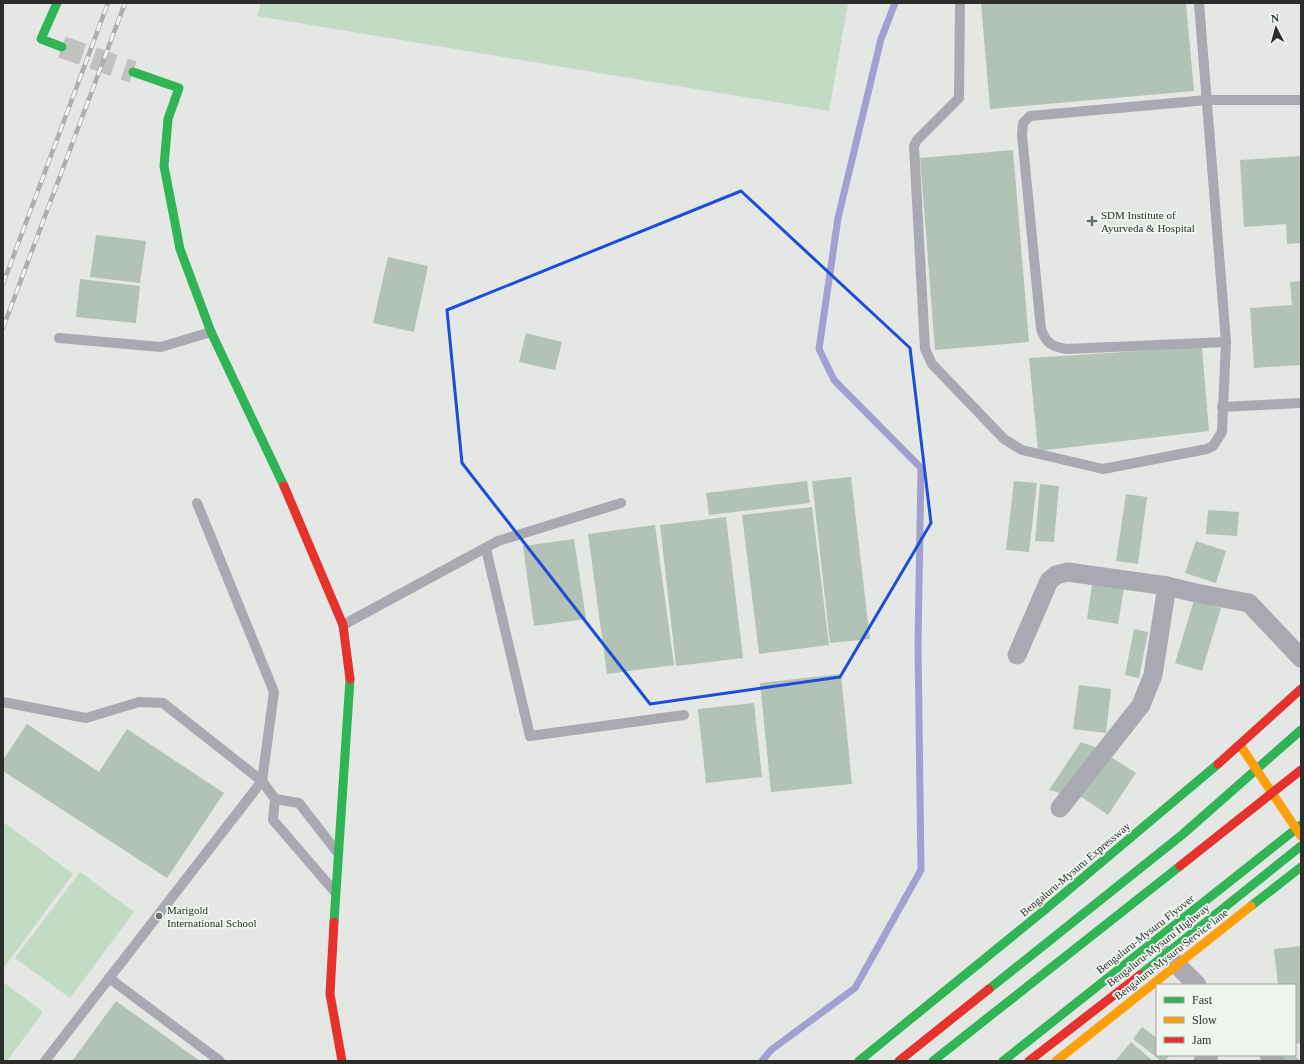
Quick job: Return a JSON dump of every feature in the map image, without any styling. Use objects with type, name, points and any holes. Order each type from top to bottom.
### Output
[{"type":"main road","points":[[57,3],[41,39],[62,47]]},
{"type":"main road","points":[[133,72],[179,88],[168,118],[164,166],[180,248],[211,332],[280,476],[343,625],[350,671],[330,994],[342,1061]]},
{"type":"main road","name":"Bengaluru-Mysuru Expressway","points":[[862,1058],[1047,908],[1240,745],[1301,689]]},
{"type":"main road","points":[[899,1061],[1184,834],[1301,730]]},
{"type":"main road","points":[[1240,745],[1301,836]]},
{"type":"main road","points":[[933,1061],[1301,770]]},
{"type":"main road","name":"Bengaluru-Mysuru Flyover","points":[[1003,1061],[1301,825]]},
{"type":"main road","name":"Bengaluru-Mysuru Highway","points":[[1028,1061],[1171,960],[1301,846]]},
{"type":"main road","name":"Bengaluru-Mysuru Service lane","points":[[1056,1061],[1171,960],[1301,868]]},
{"type":"street","points":[[1017,655],[1049,581],[1056,575],[1068,572],[1167,586],[1196,594],[1249,603],[1301,658]]},
{"type":"street","points":[[1060,808],[1141,705],[1153,675],[1167,586]]},
{"type":"street","points":[[1171,960],[1196,984]]},
{"type":"lane","points":[[960,3],[959,98],[917,140],[914,146],[924,349],[932,364],[1004,439],[1022,450],[1103,469],[1207,449],[1213,446],[1222,432],[1226,342],[1199,3]]},
{"type":"lane","points":[[1226,342],[1067,349],[1054,347],[1045,340],[1041,329],[1022,135],[1023,123],[1030,116],[1207,100],[1301,100]]},
{"type":"lane","points":[[59,338],[161,346],[211,332]]},
{"type":"lane","points":[[1222,407],[1301,403]]},
{"type":"lane","points":[[45,1061],[262,781],[274,692],[197,503]]},
{"type":"lane","points":[[343,625],[498,542],[621,504]]},
{"type":"lane","points":[[486,549],[530,736],[684,716]]},
{"type":"lane","points":[[3,702],[86,718],[139,702],[163,703],[262,781],[275,799],[273,820],[336,893]]},
{"type":"lane","points":[[275,799],[299,803],[338,854]]},
{"type":"lane","points":[[109,978],[220,1061]]},
{"type":"highlighted area","points":[[741,191],[910,348],[931,523],[840,677],[650,704],[462,463],[447,310]]},
{"type":"green space","points":[[261,3],[848,3],[829,111],[257,16]]},
{"type":"green space","points":[[3,822],[73,874],[3,969]]},
{"type":"green space","points":[[80,872],[134,912],[70,998],[15,958]]},
{"type":"green space","points":[[3,982],[43,1012],[7,1061],[3,1061]]},
{"type":"building","points":[[981,3],[1186,3],[1194,91],[990,109]]},
{"type":"building","points":[[1013,150],[1029,342],[935,350],[920,158]]},
{"type":"building","points":[[1301,156],[1301,243],[1287,244],[1286,224],[1244,227],[1240,160]]},
{"type":"building","points":[[96,235],[146,241],[140,283],[90,277]]},
{"type":"building","points":[[388,257],[428,266],[414,332],[373,323]]},
{"type":"building","points":[[80,279],[140,286],[136,323],[76,317]]},
{"type":"building","points":[[1301,281],[1301,365],[1254,368],[1250,308],[1292,305],[1290,282]]},
{"type":"building","points":[[526,333],[562,342],[555,370],[519,362]]},
{"type":"building","points":[[1202,347],[1209,431],[1038,451],[1029,358]]},
{"type":"building","points":[[851,477],[870,639],[830,643],[812,481]]},
{"type":"building","points":[[807,481],[810,503],[709,515],[706,493]]},
{"type":"building","points":[[1014,481],[1037,483],[1029,552],[1006,550]]},
{"type":"building","points":[[1040,484],[1059,486],[1054,542],[1035,541]]},
{"type":"building","points":[[1126,494],[1147,497],[1138,564],[1116,561]]},
{"type":"building","points":[[812,507],[829,645],[759,654],[742,515]]},
{"type":"building","points":[[1208,510],[1239,512],[1237,536],[1206,534]]},
{"type":"building","points":[[726,517],[743,658],[676,666],[660,525]]},
{"type":"building","points":[[655,525],[674,665],[607,674],[588,534]]},
{"type":"building","points":[[574,539],[586,619],[534,626],[523,546]]},
{"type":"building","points":[[1196,541],[1226,551],[1216,583],[1185,573]]},
{"type":"building","points":[[1093,578],[1125,583],[1118,624],[1087,619]]},
{"type":"building","points":[[1194,600],[1221,608],[1202,671],[1175,663]]},
{"type":"building","points":[[1134,629],[1148,632],[1139,678],[1125,675]]},
{"type":"building","points":[[841,674],[852,784],[771,792],[760,683]]},
{"type":"building","points":[[1079,685],[1111,689],[1106,733],[1073,729]]},
{"type":"building","points":[[754,703],[762,777],[706,783],[698,709]]},
{"type":"building","points":[[27,724],[99,772],[127,729],[224,793],[167,878],[3,771],[3,760]]},
{"type":"building","points":[[1081,742],[1100,749],[1064,794],[1049,790]]},
{"type":"building","points":[[1108,755],[1136,773],[1108,815],[1080,796]]},
{"type":"building","points":[[1301,946],[1301,1043],[1296,1044],[1296,984],[1278,984],[1274,949]]},
{"type":"building","points":[[116,1001],[200,1061],[72,1061]]},
{"type":"building","points":[[1142,1027],[1156,1037],[1156,1056],[1169,1056],[1165,1061],[1161,1061],[1133,1039]]},
{"type":"building","points":[[1131,1042],[1153,1061],[1115,1061]]},
{"type":"building","points":[[1272,1056],[1295,1056],[1300,1061],[1277,1061]]},
{"type":"waterway","points":[[762,1061],[771,1050],[855,988],[921,870],[918,645],[921,468],[834,380],[819,349],[838,218],[881,39],[895,3]]},
{"type":"tunnel","points":[[62,47],[133,72]]},
{"type":"railway","points":[[3,284],[108,3]]},
{"type":"railway","points":[[3,328],[125,3]]},
{"type":"traffic: fast","points":[[57,3],[41,39],[62,47]]},
{"type":"traffic: fast","points":[[133,72],[179,88],[168,119],[164,166],[180,249],[211,332],[284,486]]},
{"type":"traffic: fast","points":[[334,922],[350,679]]},
{"type":"traffic: fast","points":[[989,989],[1183,834],[1301,730]]},
{"type":"traffic: fast","points":[[859,1061],[1047,908],[1218,764]]},
{"type":"traffic: fast","points":[[1003,1061],[1301,825]]},
{"type":"traffic: fast","points":[[1140,975],[1301,846]]},
{"type":"traffic: fast","points":[[933,1061],[1180,866]]},
{"type":"traffic: fast","points":[[1251,906],[1301,867]]},
{"type":"traffic: slow","points":[[1240,745],[1301,836]]},
{"type":"traffic: slow","points":[[1056,1061],[1251,906]]},
{"type":"traffic: jam","points":[[284,486],[343,625],[350,679]]},
{"type":"traffic: jam","points":[[1218,764],[1301,689]]},
{"type":"traffic: jam","points":[[1180,866],[1301,770]]},
{"type":"traffic: jam","points":[[334,922],[330,994],[342,1061]]},
{"type":"traffic: jam","points":[[1029,1061],[1140,975]]},
{"type":"traffic: jam","points":[[899,1061],[989,989]]},
{"type":"place","name":"SDM Institute of Ayurveda & Hospital","points":[[1092,221]]},
{"type":"place","name":"Marigold International School","points":[[159,916]]}]
